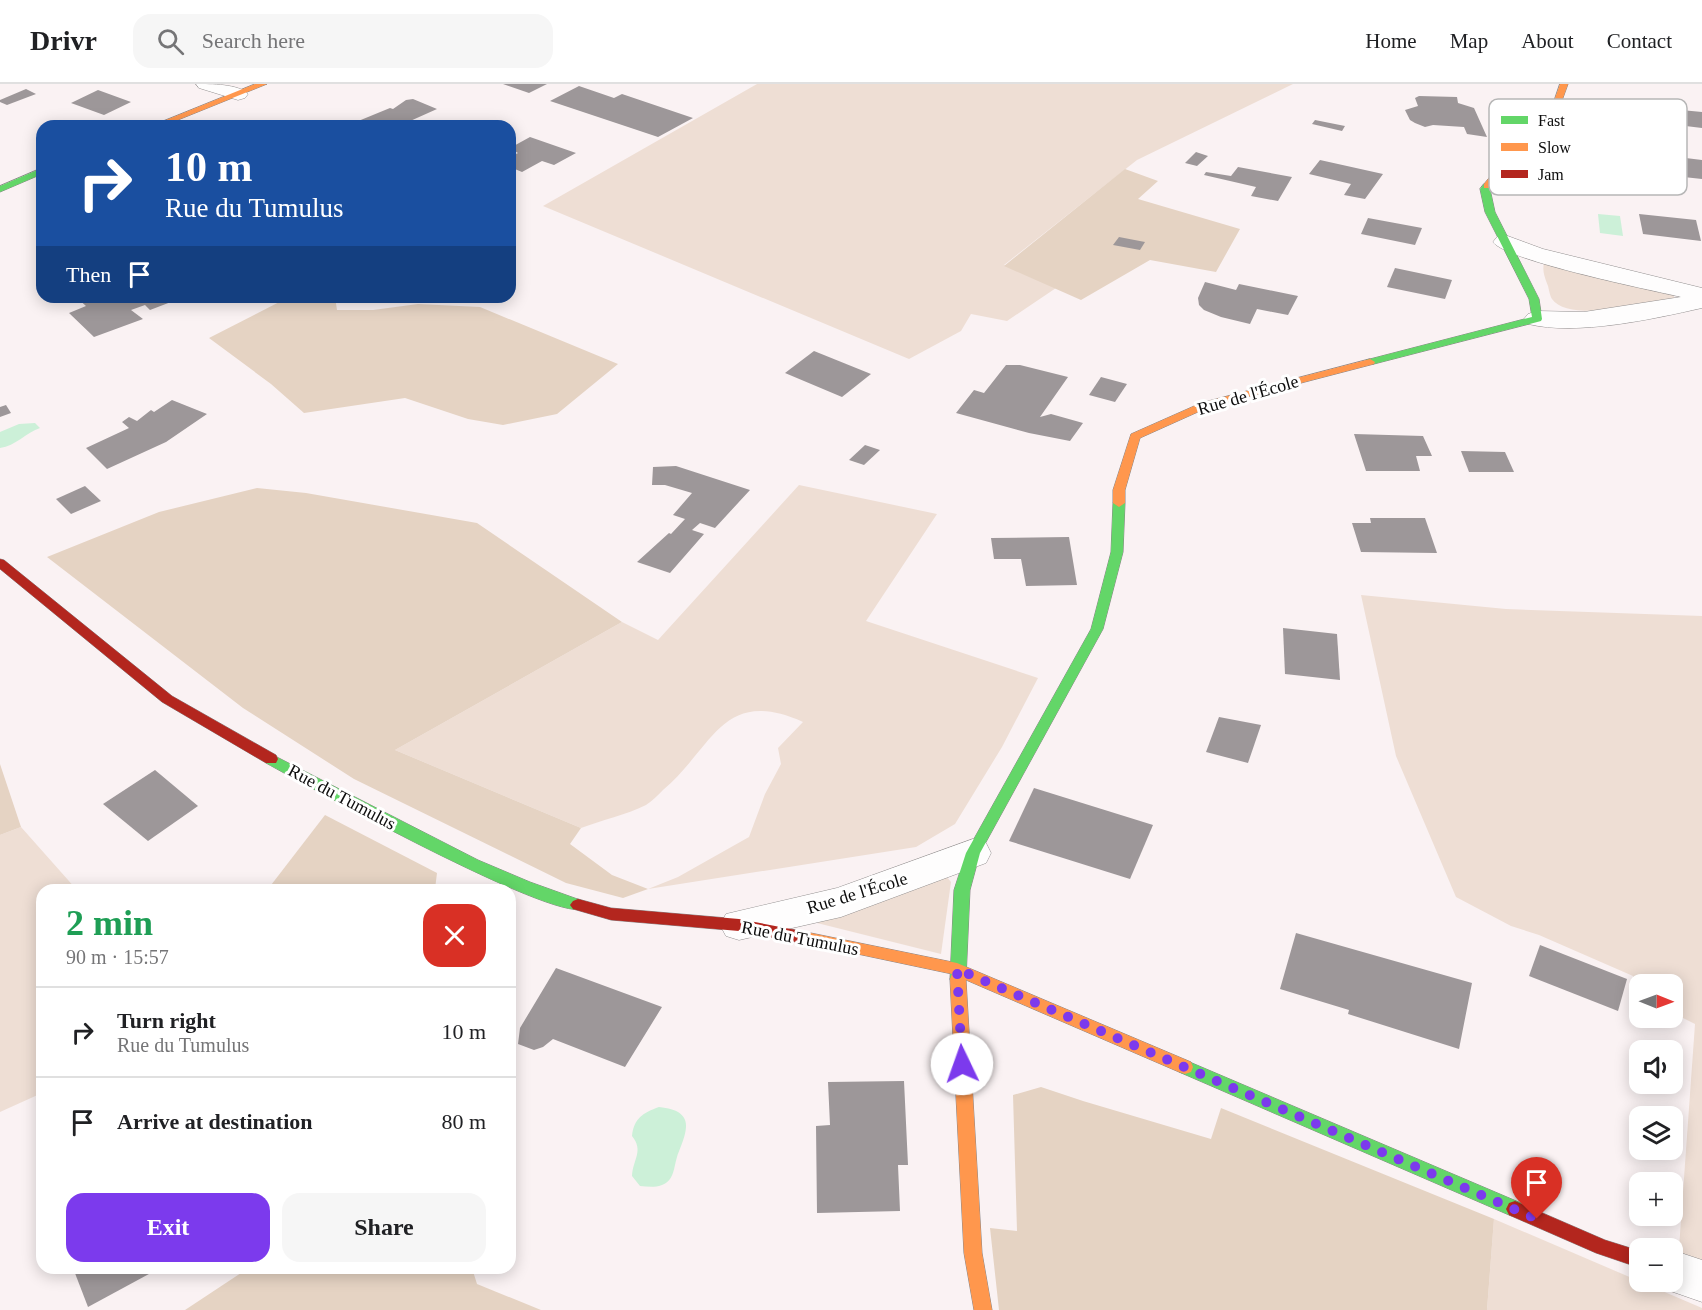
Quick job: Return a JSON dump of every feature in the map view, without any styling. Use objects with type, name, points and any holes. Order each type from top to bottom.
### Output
[{"type":"street","points":[[206,84],[238,94]]},
{"type":"street","points":[[171,120],[263,84]]},
{"type":"street","points":[[1559,99],[1564,84]]},
{"type":"street","points":[[0,189],[36,174]]},
{"type":"street","points":[[1489,184],[1485,189],[1490,212],[1534,299],[1537,319],[1584,321],[1651,311],[1702,300]]},
{"type":"street","points":[[1505,242],[1535,254],[1702,295]]},
{"type":"street","name":"Rue de l'École","points":[[983,1310],[973,1253],[957,969],[962,890],[973,853],[1097,629],[1117,552],[1119,490],[1135,436],[1205,405],[1537,319]]},
{"type":"street","name":"Rue du Tumulus","points":[[0,563],[166,699],[350,804],[501,878],[546,896],[610,914],[739,925],[957,969],[1591,1242],[1629,1256]]},
{"type":"street","name":"Rue de l'École","points":[[739,925],[841,902],[973,853]]},
{"type":"street","points":[[1683,1275],[1702,1281]]},
{"type":"shaded area","points":[[757,84],[1293,84],[1137,160],[1004,265],[1056,288],[1007,321],[971,314],[961,331],[909,359],[543,206]]},
{"type":"shaded area","points":[[1125,169],[1158,181],[1138,199],[1240,229],[1216,272],[1150,260],[1081,300],[1004,266]]},
{"type":"shaded area","points":[[1598,214],[1620,216],[1623,236],[1600,233]]},
{"type":"shaded area","points":[[1544,263],[1673,294],[1675,299],[1610,310],[1574,310],[1561,306],[1552,299],[1544,274]]},
{"type":"shaded area","points":[[277,303],[336,303],[337,310],[373,310],[418,304],[480,307],[618,364],[557,414],[503,425],[468,419],[405,398],[304,413],[271,384],[209,338]]},
{"type":"shaded area","points":[[35,423],[40,428],[11,445],[0,448],[0,432],[19,424]]},
{"type":"shaded area","points":[[799,485],[937,514],[866,621],[1038,678],[1002,747],[955,824],[916,847],[648,889],[678,877],[749,837],[765,794],[781,764],[778,748],[803,722],[776,713],[754,711],[737,716],[722,726],[680,773],[646,805],[581,828],[395,750],[622,622],[658,640]]},
{"type":"shaded area","points":[[257,488],[306,493],[477,523],[622,622],[395,750],[581,828],[570,844],[612,875],[648,889],[623,898],[566,883],[354,779],[243,708],[47,557],[159,512]]},
{"type":"shaded area","points":[[1361,595],[1506,609],[1702,616],[1702,1268],[1683,1263],[1683,1238],[1680,1238],[1681,1226],[1683,1226],[1683,1192],[1695,1024],[1683,1018],[1683,974],[1629,974],[1539,935],[1511,926],[1456,897],[1396,756]]},
{"type":"shaded area","points":[[0,764],[21,827],[0,835]]},
{"type":"shaded area","points":[[325,815],[437,873],[436,884],[272,884]]},
{"type":"shaded area","points":[[21,827],[72,884],[36,884],[36,1096],[0,1112],[0,835]]},
{"type":"shaded area","points":[[946,876],[951,882],[941,954],[817,923]]},
{"type":"shaded area","points":[[1041,1087],[1211,1139],[1221,1108],[1494,1219],[1487,1310],[999,1310],[990,1228],[1017,1231],[1013,1095]]},
{"type":"shaded area","points":[[659,1107],[679,1113],[684,1118],[686,1131],[670,1179],[660,1186],[640,1186],[632,1176],[638,1151],[632,1136],[633,1130],[640,1117]]},
{"type":"shaded area","points":[[1494,1219],[1629,1277],[1629,1292],[1665,1292],[1702,1308],[1702,1310],[1487,1310]]},
{"type":"shaded area","points":[[239,1274],[474,1274],[477,1284],[541,1310],[185,1310]]},
{"type":"building","points":[[503,84],[547,84],[529,93]]},
{"type":"building","points":[[579,86],[614,98],[622,94],[693,118],[658,137],[550,101]]},
{"type":"building","points":[[26,89],[36,94],[7,105],[0,102],[0,100]]},
{"type":"building","points":[[98,90],[131,102],[104,115],[71,103]]},
{"type":"building","points":[[1419,96],[1457,97],[1458,103],[1474,108],[1487,137],[1467,134],[1464,127],[1433,125],[1425,127],[1410,120],[1405,110],[1418,106],[1415,98]]},
{"type":"building","points":[[413,99],[437,109],[412,120],[361,120],[390,108],[393,109],[406,100]]},
{"type":"building","points":[[1687,111],[1702,112],[1702,128],[1687,126]]},
{"type":"building","points":[[1315,120],[1345,126],[1342,131],[1312,124]]},
{"type":"building","points":[[530,137],[576,153],[554,165],[542,161],[522,172],[516,170],[516,154],[518,153],[516,145]]},
{"type":"building","points":[[1196,152],[1208,156],[1197,166],[1185,163]]},
{"type":"building","points":[[1687,158],[1702,160],[1702,179],[1687,177]]},
{"type":"building","points":[[1320,160],[1383,174],[1365,199],[1344,195],[1351,184],[1309,174]]},
{"type":"building","points":[[1238,167],[1292,177],[1278,201],[1251,196],[1256,187],[1204,175],[1206,172],[1231,176]]},
{"type":"building","points":[[1639,214],[1696,220],[1701,241],[1643,234]]},
{"type":"building","points":[[1368,218],[1422,228],[1415,245],[1361,234]]},
{"type":"building","points":[[1119,237],[1145,242],[1140,250],[1113,245]]},
{"type":"building","points":[[1395,268],[1452,280],[1445,299],[1387,287]]},
{"type":"building","points":[[1205,282],[1236,290],[1239,284],[1298,296],[1288,315],[1257,309],[1250,324],[1204,310],[1199,305],[1198,298]]},
{"type":"building","points":[[83,303],[168,303],[150,310],[145,305],[131,310],[143,319],[94,337],[69,313],[86,306]]},
{"type":"building","points":[[814,351],[871,374],[842,397],[785,373]]},
{"type":"building","points":[[1006,365],[1020,365],[1068,377],[1040,417],[1051,414],[1083,423],[1070,441],[1029,433],[956,413],[974,390],[984,393]]},
{"type":"building","points":[[1101,377],[1127,384],[1115,402],[1089,395]]},
{"type":"building","points":[[172,400],[207,414],[166,442],[107,469],[86,448],[129,428],[122,422],[129,417],[137,421],[151,410],[154,412]]},
{"type":"building","points":[[6,405],[11,413],[0,417],[0,407]]},
{"type":"building","points":[[1354,434],[1423,436],[1432,456],[1416,456],[1420,471],[1366,471]]},
{"type":"building","points":[[865,445],[880,450],[864,465],[849,460]]},
{"type":"building","points":[[1461,451],[1505,452],[1514,472],[1469,472]]},
{"type":"building","points":[[676,466],[750,490],[715,528],[700,523],[692,530],[704,534],[670,573],[637,562],[669,533],[671,534],[685,519],[673,515],[692,493],[665,485],[652,485],[653,467]]},
{"type":"building","points":[[85,486],[101,501],[71,514],[56,499]]},
{"type":"building","points":[[1370,518],[1425,518],[1437,553],[1361,552],[1352,523],[1371,523]]},
{"type":"building","points":[[1069,537],[1077,585],[1026,586],[1021,559],[994,559],[991,538]]},
{"type":"building","points":[[1283,628],[1337,634],[1340,680],[1285,674]]},
{"type":"building","points":[[1219,717],[1261,725],[1248,763],[1206,752]]},
{"type":"building","points":[[155,770],[198,806],[148,841],[103,804]]},
{"type":"building","points":[[1034,788],[1153,825],[1130,879],[1009,841]]},
{"type":"building","points":[[1296,933],[1472,983],[1459,1049],[1348,1014],[1349,1010],[1280,989]]},
{"type":"building","points":[[1540,945],[1627,979],[1618,1011],[1529,976]]},
{"type":"building","points":[[556,968],[662,1007],[625,1067],[553,1039],[543,1047],[534,1050],[518,1044],[520,1028]]},
{"type":"building","points":[[904,1081],[908,1165],[898,1165],[900,1211],[817,1213],[816,1126],[830,1125],[828,1082]]},
{"type":"building","points":[[75,1274],[149,1274],[88,1307]]},
{"type":"traffic: fast","points":[[0,189],[36,174]]},
{"type":"traffic: fast","points":[[1370,362],[1537,319],[1534,299],[1490,212],[1485,189],[1487,186]]},
{"type":"traffic: fast","points":[[958,979],[962,890],[973,853],[1097,629],[1117,552],[1119,503]]},
{"type":"traffic: fast","points":[[271,759],[472,864],[524,887],[578,905]]},
{"type":"traffic: fast","points":[[1185,1067],[1515,1209]]},
{"type":"traffic: slow","points":[[170,120],[263,84]]},
{"type":"traffic: slow","points":[[1559,99],[1564,84]]},
{"type":"traffic: slow","points":[[1119,503],[1119,490],[1135,436],[1205,405],[1370,362]]},
{"type":"traffic: slow","points":[[801,937],[957,969],[1185,1067]]},
{"type":"traffic: slow","points":[[958,979],[973,1253],[983,1310]]},
{"type":"traffic: jam","points":[[0,563],[167,699],[271,759]]},
{"type":"traffic: jam","points":[[578,905],[611,914],[739,925],[801,937]]},
{"type":"traffic: jam","points":[[1515,1209],[1602,1247],[1629,1256]]},
{"type":"route","points":[[962,1064],[957,969],[1537,1219]]}]
